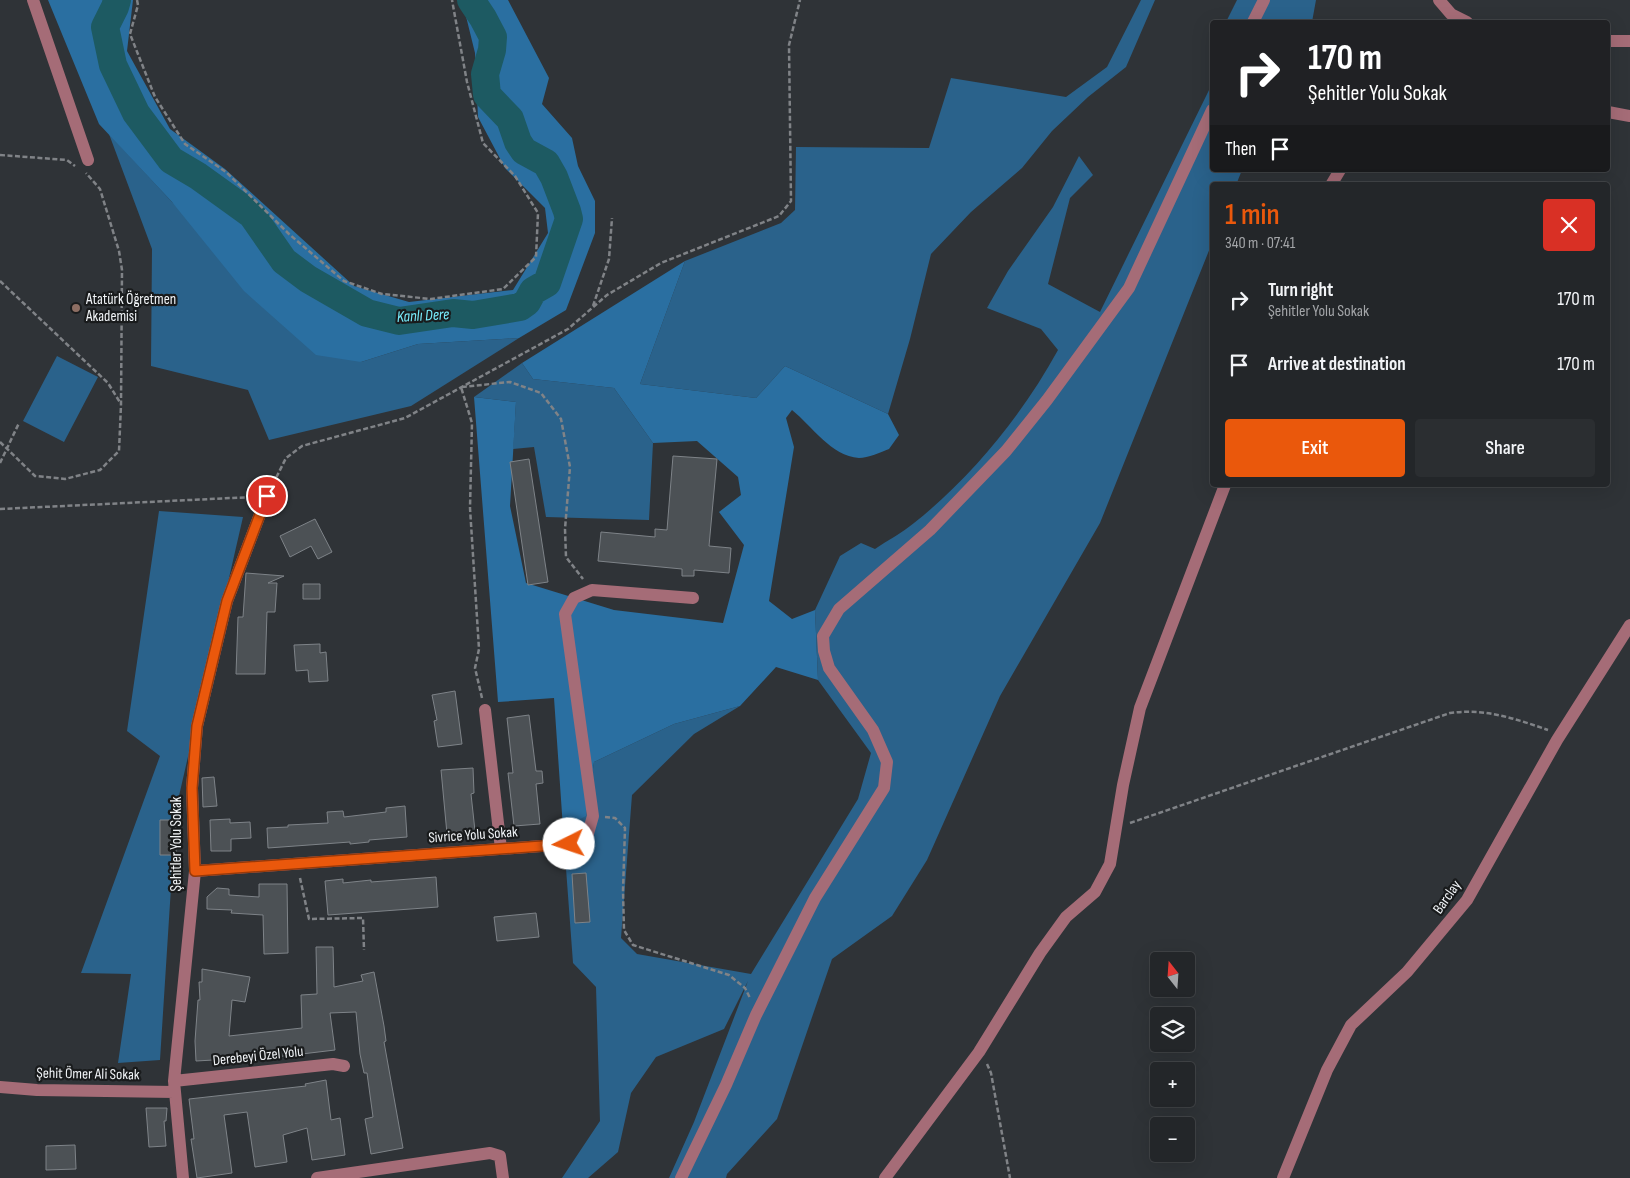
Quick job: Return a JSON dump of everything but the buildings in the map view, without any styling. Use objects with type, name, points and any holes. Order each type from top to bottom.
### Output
[{"type":"street","points":[[34,0],[84,166]]},
{"type":"street","points":[[1255,20],[1264,0]]},
{"type":"street","points":[[1439,0],[1451,14],[1463,20]]},
{"type":"street","points":[[1610,41],[1630,41]]},
{"type":"street","points":[[1610,112],[1630,116]]},
{"type":"street","points":[[681,1178],[726,1085],[756,1014],[815,898],[884,788],[887,762],[872,730],[829,668],[824,651],[824,636],[839,609],[930,530],[1006,451],[1047,400],[1129,288],[1210,114]]},
{"type":"street","points":[[885,1178],[980,1052],[1040,953],[1066,917],[1094,892],[1110,864],[1123,785],[1140,708],[1224,487]]},
{"type":"street","name":"Şehitler Yolu Sokak","points":[[183,1178],[175,1087],[195,871],[192,788],[197,726],[227,601],[267,496]]},
{"type":"street","points":[[594,816],[565,614],[574,598],[592,590],[693,598]]},
{"type":"street","name":"Barclay","points":[[1283,1178],[1327,1070],[1351,1026],[1407,972],[1467,900],[1560,734],[1630,626]]},
{"type":"street","points":[[485,710],[501,849]]},
{"type":"street","name":"Sivrice Yolu Sokak","points":[[195,871],[569,844],[587,837],[594,816]]},
{"type":"street","name":"Derebeyi Özel Yolu","points":[[175,1087],[333,1064],[344,1066]]},
{"type":"street","name":"Şehit Ömer Ali Sokak","points":[[0,1087],[37,1090],[175,1087]]},
{"type":"street","points":[[317,1178],[490,1153],[500,1156],[503,1178]]},
{"type":"path","points":[[137,0],[138,5],[130,34],[155,97],[184,144],[226,172],[289,234],[344,281],[382,294],[431,299],[502,289],[536,257],[538,214],[515,176],[483,144],[467,82],[452,0]]},
{"type":"path","points":[[0,508],[267,496],[286,458],[302,446],[405,418],[568,329],[607,295],[661,263],[779,216],[791,201],[789,45],[800,0]]},
{"type":"path","points":[[0,155],[67,160],[84,166],[100,190],[120,251],[122,270],[119,451],[100,470],[65,479],[34,476],[0,442]]},
{"type":"path","points":[[592,308],[609,259],[612,218]]},
{"type":"path","points":[[0,281],[108,383],[121,405]]},
{"type":"path","points":[[461,387],[510,382],[541,392],[561,418],[570,467],[565,529],[566,557],[592,590]]},
{"type":"path","points":[[461,387],[472,423],[470,508],[479,650],[475,668],[485,710]]},
{"type":"path","points":[[0,463],[19,423]]},
{"type":"path","points":[[1117,828],[1450,712],[1468,710],[1487,712],[1560,734]]},
{"type":"path","points":[[594,816],[616,818],[625,828],[624,930],[633,945],[728,974],[745,988],[756,1014]]},
{"type":"path","points":[[297,864],[309,919],[363,918],[364,950]]},
{"type":"path","points":[[980,1052],[991,1073],[1010,1178]]},
{"type":"shaded area","points":[[48,0],[133,0],[127,51],[170,129],[225,169],[354,286],[409,302],[513,290],[548,233],[545,208],[505,168],[478,117],[475,53],[462,0],[508,0],[549,78],[542,104],[572,138],[578,166],[595,201],[595,233],[566,310],[519,338],[418,344],[361,362],[316,355],[244,291],[172,202],[99,124]]},
{"type":"shaded area","points":[[1141,0],[1155,0],[1126,67],[1088,97],[1052,131],[1022,168],[971,212],[931,254],[910,339],[888,414],[785,366],[756,398],[640,384],[685,261],[781,223],[795,210],[796,147],[929,148],[951,78],[1066,97],[1107,67]]},
{"type":"shaded area","points":[[1237,0],[1316,0],[1312,20],[1227,20]]},
{"type":"shaded area","points":[[1210,88],[1210,172],[1241,172],[1237,182],[1210,182],[1210,248],[1100,523],[1000,696],[927,860],[892,916],[832,959],[777,1119],[727,1174],[726,1178],[669,1178],[694,1122],[748,981],[724,1029],[656,1057],[631,1093],[618,1152],[588,1178],[562,1178],[600,1121],[596,987],[573,963],[563,828],[586,815],[594,762],[674,724],[740,706],[694,734],[632,795],[621,938],[637,954],[751,974],[858,799],[871,753],[818,680],[815,610],[840,556],[861,543],[875,549],[909,527],[956,486],[1012,421],[1029,398],[1058,350],[1041,329],[987,308],[1008,271],[1053,207],[1079,156],[1093,175],[1070,198],[1048,284],[1100,312]]},
{"type":"shaded area","points":[[109,134],[172,202],[361,362],[418,344],[519,338],[411,406],[269,440],[248,390],[151,366],[152,249]]},
{"type":"shaded area","points":[[685,261],[640,384],[756,398],[785,366],[888,414],[899,435],[889,449],[859,458],[849,456],[831,446],[792,410],[786,418],[794,447],[769,601],[792,619],[815,610],[818,680],[776,667],[740,706],[674,724],[594,762],[586,816],[563,828],[554,698],[498,702],[474,397],[516,402],[510,506],[526,583],[614,610],[723,623],[744,545],[719,512],[741,495],[738,477],[697,441],[653,443],[614,388],[533,379],[522,363]]},
{"type":"shaded area","points":[[57,356],[98,377],[64,442],[23,421]]},
{"type":"shaded area","points":[[522,363],[533,379],[614,388],[653,443],[649,520],[546,517],[534,447],[513,449],[516,402],[474,397]]},
{"type":"shaded area","points":[[159,511],[243,517],[176,809],[160,1060],[118,1063],[131,974],[81,973],[160,756],[127,731]]},
{"type":"waterway","name":"Kanlı Dere","points":[[117,0],[105,27],[113,65],[136,113],[171,160],[198,176],[252,215],[284,261],[308,279],[367,313],[399,321],[453,313],[473,315],[520,307],[527,302],[533,291],[547,283],[569,219],[554,177],[546,163],[524,151],[518,142],[510,119],[487,95],[485,74],[492,50],[493,37],[471,0]]},
{"type":"place","name":"Atatürk Öğretmen Akademisi","points":[[76,308]]},
{"type":"route","points":[[267,496],[227,601],[197,726],[192,788],[195,871],[569,844]]}]
